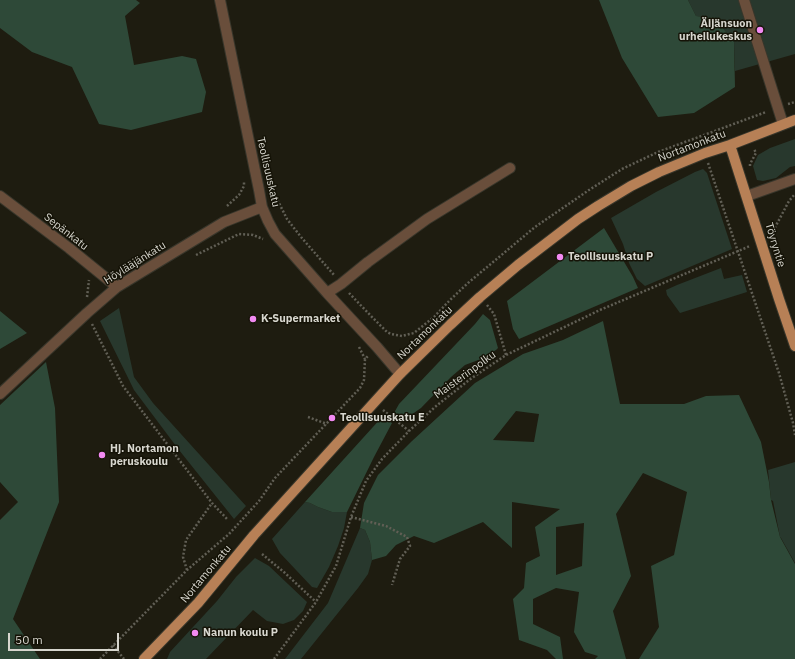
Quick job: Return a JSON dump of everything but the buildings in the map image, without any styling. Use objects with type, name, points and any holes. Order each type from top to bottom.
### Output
[{"type":"main road","name":"Nortamonkatu","points":[[144,659],[198,603],[260,529],[400,374],[480,297],[518,265],[598,206],[652,175],[705,153],[795,120]]},
{"type":"main road","name":"Töyryntie","points":[[730,145],[795,346]]},
{"type":"street","name":"Teollisuuskatu","points":[[220,0],[262,207],[268,221],[275,234],[400,374]]},
{"type":"street","points":[[744,0],[783,124]]},
{"type":"street","points":[[327,293],[342,284],[368,262],[427,219],[510,168]]},
{"type":"street","points":[[747,196],[795,179]]},
{"type":"street","name":"Sepänkatu","points":[[0,196],[117,287]]},
{"type":"street","name":"Höylääjänkatu","points":[[0,394],[87,312],[117,287],[224,222],[262,207]]},
{"type":"path","points":[[795,102],[699,136],[779,373],[795,435]]},
{"type":"path","points":[[232,237],[218,212],[229,205],[239,195],[244,186],[244,176],[255,174]]},
{"type":"path","points":[[270,178],[274,193],[287,219],[342,284],[371,316],[391,334],[365,359]]},
{"type":"path","points":[[770,238],[788,201],[795,194]]},
{"type":"path","points":[[192,257],[239,234],[252,234],[267,242]]},
{"type":"path","name":"Maisterinpolku","points":[[274,659],[316,602],[336,566],[351,517],[366,481],[382,459],[435,407],[469,380],[506,355],[600,310],[738,251]]},
{"type":"path","points":[[468,283],[494,314],[506,355]]},
{"type":"path","points":[[87,312],[123,386],[212,503],[228,520]]},
{"type":"path","points":[[100,659],[187,570],[229,534],[259,500],[275,478],[360,388],[364,380],[365,359],[358,346]]},
{"type":"path","points":[[308,417],[327,424]]},
{"type":"path","points":[[187,570],[183,557],[186,540],[212,503]]},
{"type":"path","points":[[351,517],[386,526],[408,537],[410,546],[400,559],[392,585]]},
{"type":"path","points":[[262,554],[316,602]]},
{"type":"path","points":[[113,645],[124,659]]},
{"type":"green space","points":[[0,0],[136,0],[140,3],[125,16],[134,65],[182,56],[196,59],[206,92],[202,112],[131,130],[99,124],[72,67],[32,52],[0,28]]},
{"type":"green space","points":[[599,0],[688,0],[696,16],[715,18],[734,42],[735,87],[694,113],[658,117],[622,58]]},
{"type":"green space","name":"Äijänsuon urheilukeskus","points":[[688,0],[795,0],[795,54],[735,71],[734,42],[715,18],[696,16]]},
{"type":"green space","points":[[795,139],[795,166],[790,167],[776,178],[763,181],[757,180],[753,166],[758,155],[770,148]]},
{"type":"green space","points":[[703,169],[707,173],[732,249],[645,286],[637,279],[629,263],[623,244],[611,218],[656,192]]},
{"type":"green space","points":[[604,228],[638,288],[519,339],[513,329],[507,301]]},
{"type":"green space","points":[[721,268],[724,279],[742,275],[747,292],[680,313],[667,295],[666,290]]},
{"type":"green space","points":[[119,308],[134,377],[153,403],[246,506],[234,519],[134,390],[100,321]]},
{"type":"green space","points":[[0,311],[27,333],[0,349]]},
{"type":"green space","points":[[483,314],[490,320],[498,348],[481,359],[465,365],[451,377],[421,408],[408,417],[400,418],[394,413],[399,404]]},
{"type":"green space","points":[[603,321],[620,404],[684,404],[706,396],[739,395],[761,442],[771,500],[780,537],[795,564],[795,659],[639,659],[659,627],[651,566],[674,555],[687,492],[643,473],[616,514],[631,576],[613,611],[626,659],[595,659],[598,656],[585,652],[574,632],[579,592],[556,588],[533,599],[533,624],[560,637],[563,659],[556,659],[547,650],[519,640],[513,599],[524,588],[526,563],[540,556],[535,527],[560,509],[512,502],[512,548],[483,522],[434,543],[414,536],[396,545],[386,556],[372,560],[370,542],[365,530],[360,528],[364,503],[378,475],[412,441],[475,383],[523,354],[563,340]],"holes":[[[516,411],[539,414],[534,442],[493,440]],[[584,523],[582,566],[556,575],[556,527]]]},
{"type":"green space","points":[[46,362],[55,408],[59,502],[13,619],[40,659],[0,659],[0,520],[18,502],[0,482],[0,405]]},
{"type":"green space","points":[[382,417],[392,423],[347,512],[332,512],[305,502]]},
{"type":"green space","points":[[795,462],[795,563],[780,537],[773,501],[771,500],[768,470]]},
{"type":"green space","points":[[305,502],[332,512],[347,512],[338,546],[329,567],[317,588],[312,587],[280,553],[272,539]]},
{"type":"green space","points":[[360,528],[365,530],[370,542],[372,560],[368,574],[301,659],[285,659],[328,603]]},
{"type":"green space","points":[[255,558],[269,566],[307,602],[303,611],[294,620],[283,624],[267,621],[253,610],[206,659],[167,659],[170,652],[217,601],[236,577]]},
{"type":"place","name":"Äijänsuon urheilukeskus","points":[[760,30]]},
{"type":"place","name":"Teollisuuskatu P","points":[[560,257]]},
{"type":"place","name":"K-Supermarket","points":[[253,319]]},
{"type":"place","name":"Teollisuuskatu E","points":[[332,418]]},
{"type":"place","name":"Hj. Nortamon peruskoulu","points":[[102,455]]},
{"type":"place","name":"Nanun koulu P","points":[[195,633]]}]
